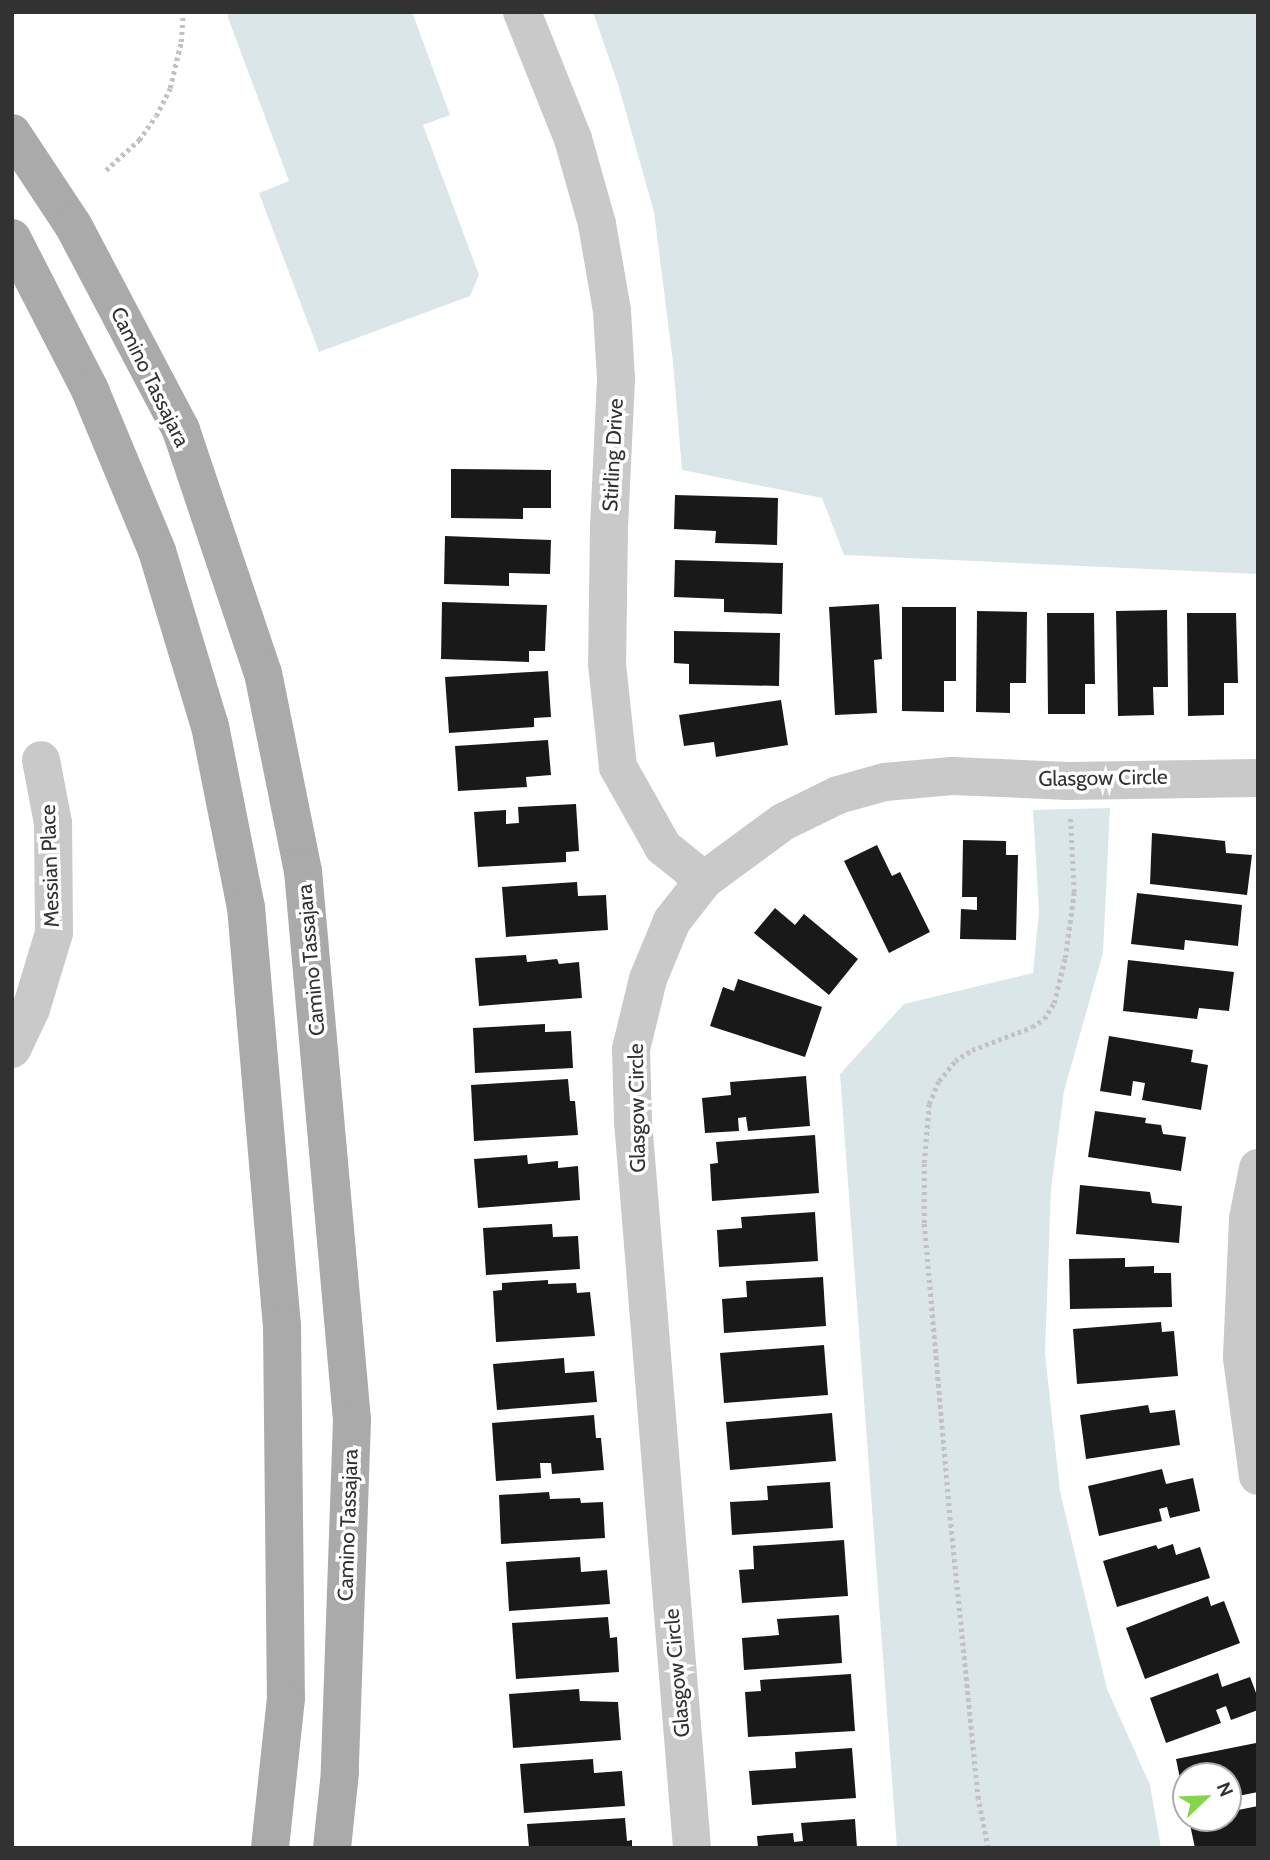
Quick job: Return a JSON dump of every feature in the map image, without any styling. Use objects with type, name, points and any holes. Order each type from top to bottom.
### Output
[{"type":"main road","name":"Camino Tassajara","points":[[12,132],[74,225],[181,430],[263,673],[303,871],[352,1420],[340,1772],[332,1848]]},
{"type":"main road","points":[[12,238],[90,390],[157,551],[210,726],[246,907],[282,1324],[286,1698],[270,1848]]},
{"type":"street","name":"Stirling Drive","points":[[522,12],[573,139],[597,224],[612,311],[616,392],[609,527],[607,664],[618,766],[663,847],[704,880]]},
{"type":"street","name":"Messian Place","points":[[12,1048],[31,1009],[54,933],[53,823],[41,760]]},
{"type":"street","name":"Glasgow Circle","points":[[692,1848],[633,1121],[631,1049],[648,979],[672,921],[704,880],[783,822],[838,795],[885,782],[952,776],[1069,781],[1258,778]]},
{"type":"street","points":[[1258,1168],[1248,1219],[1242,1358],[1258,1476]]},
{"type":"path","points":[[106,170],[139,140],[170,89],[181,42],[183,12]]},
{"type":"path","points":[[988,1848],[978,1799],[950,1520],[924,1223],[924,1163],[929,1104],[939,1082],[955,1061],[972,1050],[1032,1027],[1044,1019],[1054,1003],[1065,958],[1074,892],[1069,781]]},
{"type":"shaded area","points":[[234,12],[412,12],[450,115],[423,125],[479,275],[470,296],[319,352],[259,193],[289,181],[227,15]]},
{"type":"shaded area","points":[[593,12],[1258,12],[1258,574],[844,555],[822,498],[682,470],[673,362],[654,212],[618,84]]},
{"type":"shaded area","points":[[1110,808],[1103,953],[1064,1091],[1051,1189],[1045,1353],[1060,1491],[1107,1689],[1150,1785],[1161,1848],[897,1848],[840,1074],[904,1004],[1033,973],[1039,911],[1033,810]]},
{"type":"building","points":[[451,469],[551,470],[551,508],[523,508],[523,519],[451,518]]},
{"type":"building","points":[[675,495],[778,498],[777,545],[715,543],[716,531],[674,529]]},
{"type":"building","points":[[445,536],[551,540],[550,574],[509,573],[509,586],[444,584]]},
{"type":"building","points":[[675,560],[783,563],[782,614],[724,612],[724,599],[674,597]]},
{"type":"building","points":[[442,602],[547,605],[545,651],[529,651],[529,662],[441,659]]},
{"type":"building","points":[[879,604],[882,659],[874,660],[877,713],[835,715],[829,607]]},
{"type":"building","points":[[902,607],[956,607],[956,681],[944,681],[944,712],[902,711]]},
{"type":"building","points":[[1167,610],[1168,687],[1153,687],[1154,715],[1118,716],[1116,611]]},
{"type":"building","points":[[977,611],[1027,612],[1026,683],[1010,683],[1010,713],[976,712]]},
{"type":"building","points":[[1047,613],[1094,613],[1095,684],[1085,684],[1085,714],[1048,714]]},
{"type":"building","points":[[1187,613],[1236,613],[1238,683],[1224,683],[1224,715],[1188,716]]},
{"type":"building","points":[[674,631],[780,633],[779,686],[689,684],[689,664],[674,663]]},
{"type":"building","points":[[548,671],[551,717],[534,718],[534,727],[449,733],[445,677]]},
{"type":"building","points":[[781,700],[788,745],[716,757],[714,742],[684,746],[679,715]]},
{"type":"building","points":[[548,740],[551,775],[526,777],[527,787],[458,791],[455,746]]},
{"type":"building","points":[[576,804],[579,851],[566,852],[566,862],[478,867],[474,812],[506,810],[506,824],[519,823],[518,807]]},
{"type":"building","points":[[1152,833],[1225,841],[1226,853],[1252,855],[1247,895],[1150,884]]},
{"type":"building","points":[[963,840],[1006,841],[1006,855],[1018,855],[1016,940],[960,939],[961,909],[977,910],[977,897],[962,897]]},
{"type":"building","points":[[877,845],[892,876],[900,872],[930,932],[889,953],[844,861]]},
{"type":"building","points":[[577,882],[578,896],[606,895],[608,930],[506,937],[502,887]]},
{"type":"building","points":[[1137,893],[1242,905],[1238,946],[1185,940],[1184,950],[1131,944]]},
{"type":"building","points":[[775,908],[795,925],[804,914],[858,959],[829,995],[754,933]]},
{"type":"building","points":[[526,955],[527,962],[557,959],[559,964],[579,962],[582,998],[479,1006],[475,958]]},
{"type":"building","points":[[1128,960],[1234,972],[1229,1011],[1199,1008],[1197,1019],[1123,1011]]},
{"type":"building","points":[[738,979],[822,1007],[805,1057],[710,1026],[723,987],[734,991]]},
{"type":"building","points":[[545,1024],[545,1032],[571,1031],[573,1068],[475,1073],[473,1028]]},
{"type":"building","points":[[1109,1036],[1193,1050],[1191,1062],[1208,1065],[1201,1110],[1142,1100],[1145,1083],[1133,1081],[1131,1096],[1100,1091]]},
{"type":"building","points":[[806,1076],[810,1126],[748,1131],[746,1117],[738,1118],[739,1131],[705,1133],[702,1098],[731,1095],[730,1082]]},
{"type":"building","points":[[568,1079],[570,1101],[575,1101],[578,1135],[474,1141],[471,1085]]},
{"type":"building","points":[[1095,1111],[1146,1118],[1145,1123],[1161,1125],[1163,1134],[1186,1137],[1181,1171],[1088,1157]]},
{"type":"building","points":[[815,1135],[819,1193],[712,1201],[710,1164],[718,1163],[716,1142]]},
{"type":"building","points":[[527,1155],[528,1164],[558,1161],[558,1168],[578,1166],[580,1200],[478,1208],[474,1159]]},
{"type":"building","points":[[1080,1185],[1150,1192],[1152,1203],[1182,1206],[1179,1243],[1076,1234]]},
{"type":"building","points":[[815,1212],[818,1261],[719,1267],[717,1230],[742,1228],[741,1217]]},
{"type":"building","points":[[552,1224],[553,1237],[578,1236],[580,1269],[486,1275],[483,1228]]},
{"type":"building","points":[[1125,1258],[1125,1267],[1154,1266],[1154,1273],[1171,1273],[1172,1307],[1070,1309],[1069,1259]]},
{"type":"building","points":[[823,1277],[826,1326],[724,1333],[722,1299],[747,1297],[746,1281]]},
{"type":"building","points":[[548,1280],[548,1284],[576,1283],[577,1293],[590,1292],[595,1336],[496,1342],[493,1291],[502,1290],[502,1283]]},
{"type":"building","points":[[1161,1322],[1162,1332],[1174,1331],[1178,1376],[1077,1384],[1073,1329]]},
{"type":"building","points":[[824,1345],[828,1395],[724,1403],[720,1353]]},
{"type":"building","points":[[564,1358],[565,1373],[594,1371],[597,1402],[497,1410],[493,1364]]},
{"type":"building","points":[[1148,1405],[1150,1413],[1175,1410],[1180,1445],[1086,1459],[1080,1415]]},
{"type":"building","points":[[832,1413],[836,1461],[730,1470],[726,1422]]},
{"type":"building","points":[[594,1415],[596,1438],[601,1438],[604,1470],[552,1474],[551,1463],[540,1463],[541,1478],[496,1481],[492,1423]]},
{"type":"building","points":[[1162,1469],[1166,1484],[1193,1478],[1200,1511],[1170,1518],[1167,1507],[1159,1509],[1162,1521],[1099,1536],[1088,1486]]},
{"type":"building","points":[[830,1482],[833,1528],[732,1535],[730,1502],[768,1500],[767,1486]]},
{"type":"building","points":[[549,1492],[550,1499],[580,1498],[581,1503],[603,1502],[605,1538],[501,1544],[499,1495]]},
{"type":"building","points":[[844,1540],[848,1596],[742,1603],[739,1570],[754,1569],[753,1546]]},
{"type":"building","points":[[1173,1544],[1176,1555],[1200,1547],[1210,1578],[1117,1607],[1103,1561],[1156,1545],[1158,1549]]},
{"type":"building","points":[[580,1557],[581,1572],[607,1570],[610,1604],[509,1611],[506,1562]]},
{"type":"building","points":[[1208,1596],[1211,1606],[1224,1601],[1240,1643],[1145,1679],[1126,1628]]},
{"type":"building","points":[[839,1615],[842,1663],[744,1670],[742,1638],[779,1635],[777,1619]]},
{"type":"building","points":[[608,1617],[610,1638],[617,1637],[619,1672],[516,1679],[512,1623]]},
{"type":"building","points":[[1218,1673],[1222,1687],[1250,1677],[1258,1698],[1258,1710],[1231,1720],[1226,1706],[1216,1710],[1221,1723],[1166,1743],[1150,1698]]},
{"type":"building","points":[[851,1674],[855,1731],[748,1737],[745,1692],[761,1691],[760,1680]]},
{"type":"building","points":[[579,1689],[580,1701],[618,1702],[621,1740],[513,1748],[509,1694]]},
{"type":"building","points":[[1256,1743],[1258,1792],[1242,1795],[1242,1762],[1177,1762],[1176,1759]]},
{"type":"building","points":[[852,1748],[856,1798],[752,1805],[749,1771],[796,1768],[795,1752]]},
{"type":"building","points":[[593,1759],[594,1773],[622,1771],[625,1806],[524,1813],[520,1764]]},
{"type":"building","points":[[1258,1806],[1258,1848],[1195,1848],[1192,1832],[1242,1832],[1242,1809]]},
{"type":"building","points":[[625,1818],[627,1841],[632,1840],[632,1848],[529,1848],[527,1824]]},
{"type":"building","points":[[855,1819],[857,1848],[758,1848],[757,1836],[793,1833],[794,1842],[803,1841],[801,1823]]}]
